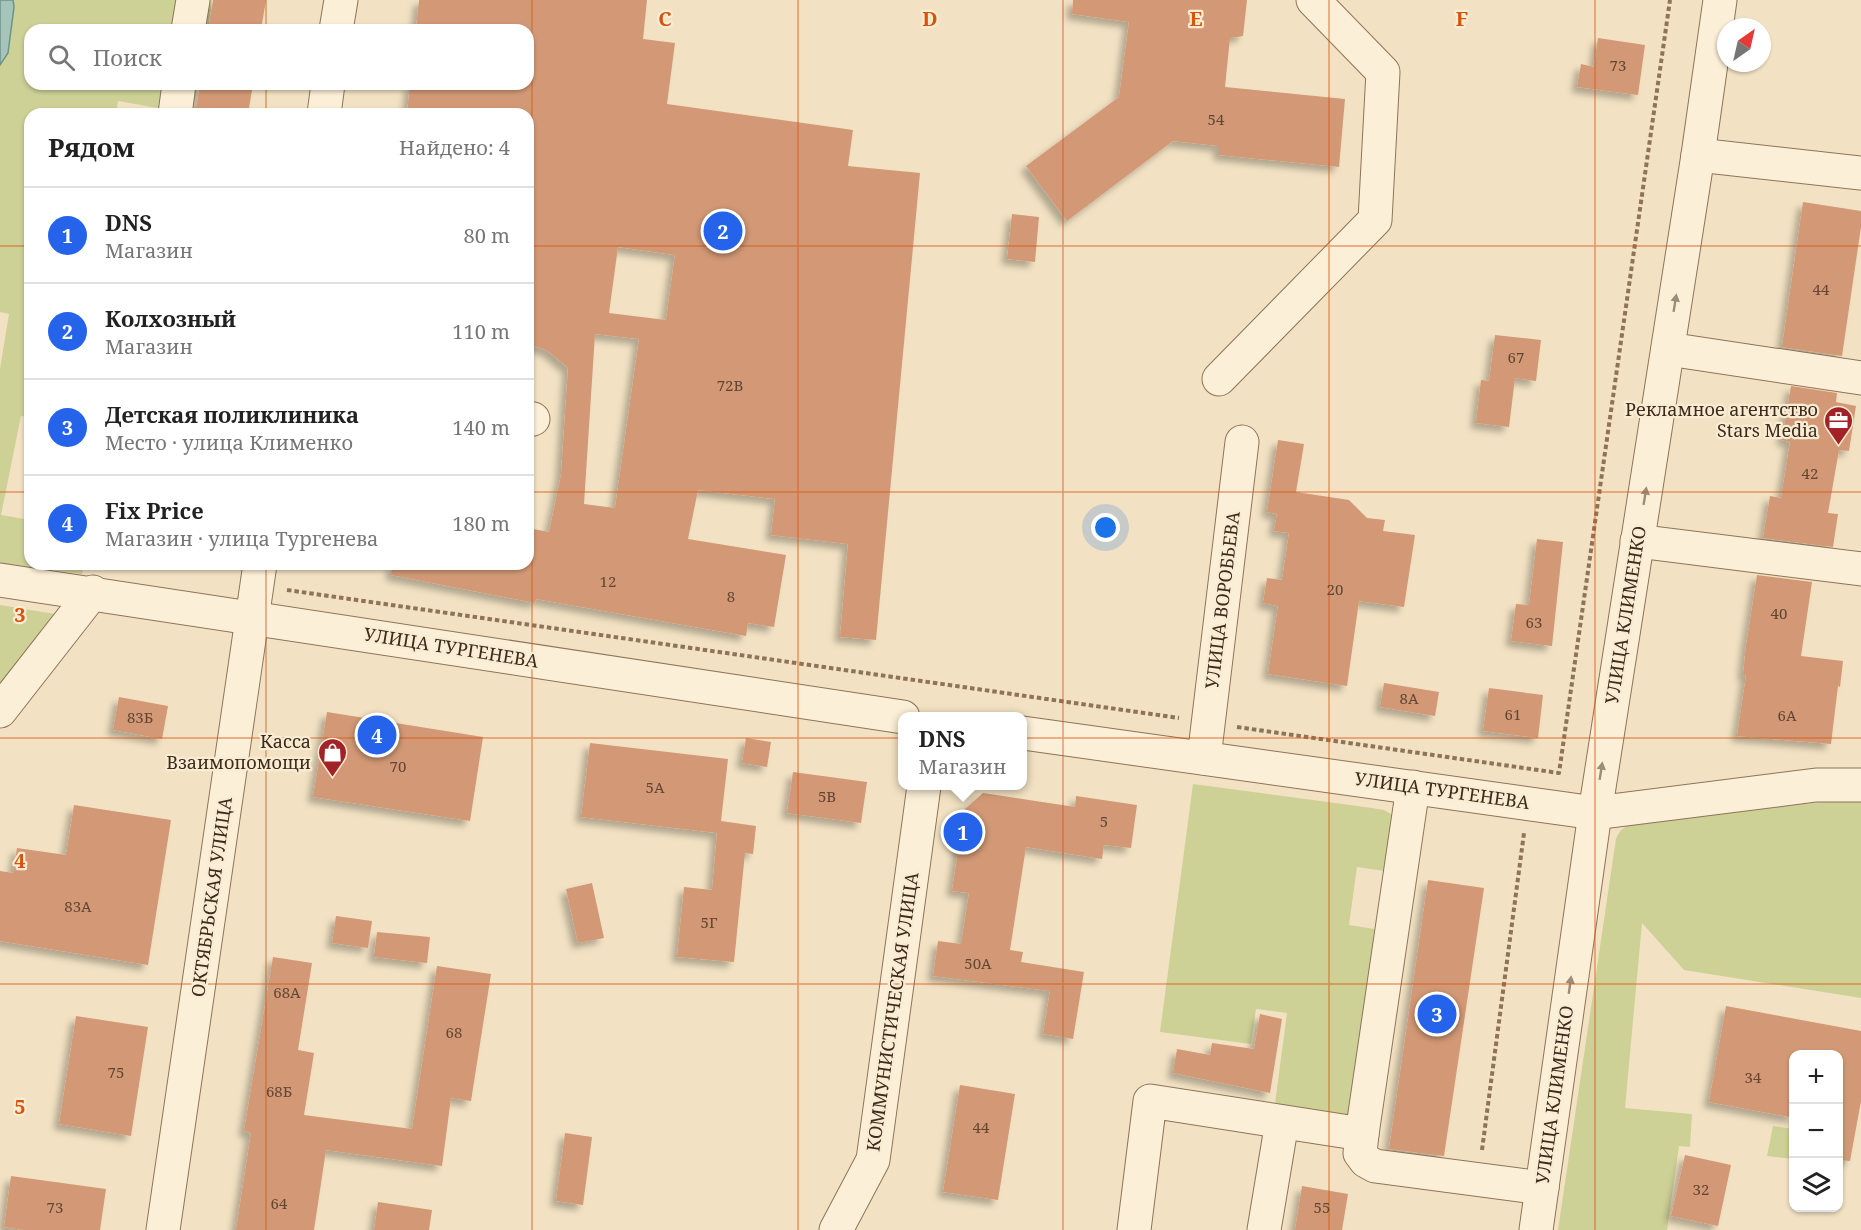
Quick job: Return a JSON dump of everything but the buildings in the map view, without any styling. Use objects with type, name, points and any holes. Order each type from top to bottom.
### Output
[{"type":"street","points":[[189,24],[193,0]]},
{"type":"street","points":[[337,24],[341,0]]},
{"type":"street","points":[[1219,379],[1374,220],[1383,72],[1313,0]]},
{"type":"street","name":"УЛИЦА КЛИМЕНКО","points":[[1536,1230],[1595,813],[1698,155],[1720,0]]},
{"type":"street","points":[[176,108],[178,90]]},
{"type":"street","points":[[325,108],[327,90]]},
{"type":"street","points":[[1698,155],[1861,173]]},
{"type":"street","points":[[1668,350],[1861,378]]},
{"type":"street","name":"УЛИЦА ВОРОБЬЕВА","points":[[1204,758],[1242,442]]},
{"type":"street","points":[[1637,541],[1861,569]]},
{"type":"street","name":"ОКТЯБРЬСКАЯ УЛИЦА","points":[[163,1230],[258,575]]},
{"type":"street","name":"УЛИЦА ТУРГЕНЕВА","points":[[0,580],[93,592],[898,716]]},
{"type":"street","points":[[0,711],[93,592]]},
{"type":"street","name":"УЛИЦА ТУРГЕНЕВА","points":[[1027,734],[1595,813],[1816,785],[1861,785]]},
{"type":"street","points":[[1413,787],[1360,1153],[1366,1161],[1375,1166],[1542,1188]]},
{"type":"street","name":"КОММУНИСТИЧЕСКАЯ УЛИЦА","points":[[836,1230],[873,1160],[923,790]]},
{"type":"street","points":[[1134,1230],[1150,1101],[1362,1134]]},
{"type":"street","points":[[1264,1230],[1282,1122]]},
{"type":"path","points":[[258,575],[1209,722],[1559,773],[1670,0]]},
{"type":"path","points":[[1478,1179],[1528,803]]},
{"type":"green space","points":[[13,0],[212,0],[209,24],[24,24],[24,90],[197,90],[193,108],[157,108],[118,101],[117,108],[24,108],[24,416],[21,416],[1,515],[24,519],[24,566],[0,563],[0,369],[9,314],[0,312],[0,65],[8,53]]},
{"type":"green space","points":[[52,570],[83,570],[82,574]]},
{"type":"green space","points":[[0,605],[55,614],[0,684]]},
{"type":"green space","points":[[1193,784],[1372,808],[1384,810],[1393,815],[1384,871],[1357,867],[1349,925],[1381,930],[1355,1122],[1274,1111],[1287,1013],[1256,1009],[1251,1044],[1160,1032]]},
{"type":"green space","points":[[1846,799],[1861,801],[1861,998],[1684,970],[1642,923],[1625,1108],[1692,1114],[1690,1147],[1679,1146],[1667,1230],[1558,1230],[1618,834],[1632,824]]},
{"type":"green space","points":[[1773,1126],[1789,1128],[1789,1159],[1767,1156]]},
{"type":"water","points":[[0,0],[13,0],[14,7],[8,53],[0,65]]},
{"type":"place","name":"Колхозный","points":[[723,231]]},
{"type":"place","name":"Рекламное агентство Stars Media","points":[[1839,446]]},
{"type":"place","name":"Fix Price","points":[[377,735]]},
{"type":"place","name":"Касса Взаимопомощи","points":[[332,778]]},
{"type":"place","name":"DNS","points":[[963,832]]},
{"type":"place","name":"Детская поликлиника","points":[[1437,1014]]}]
